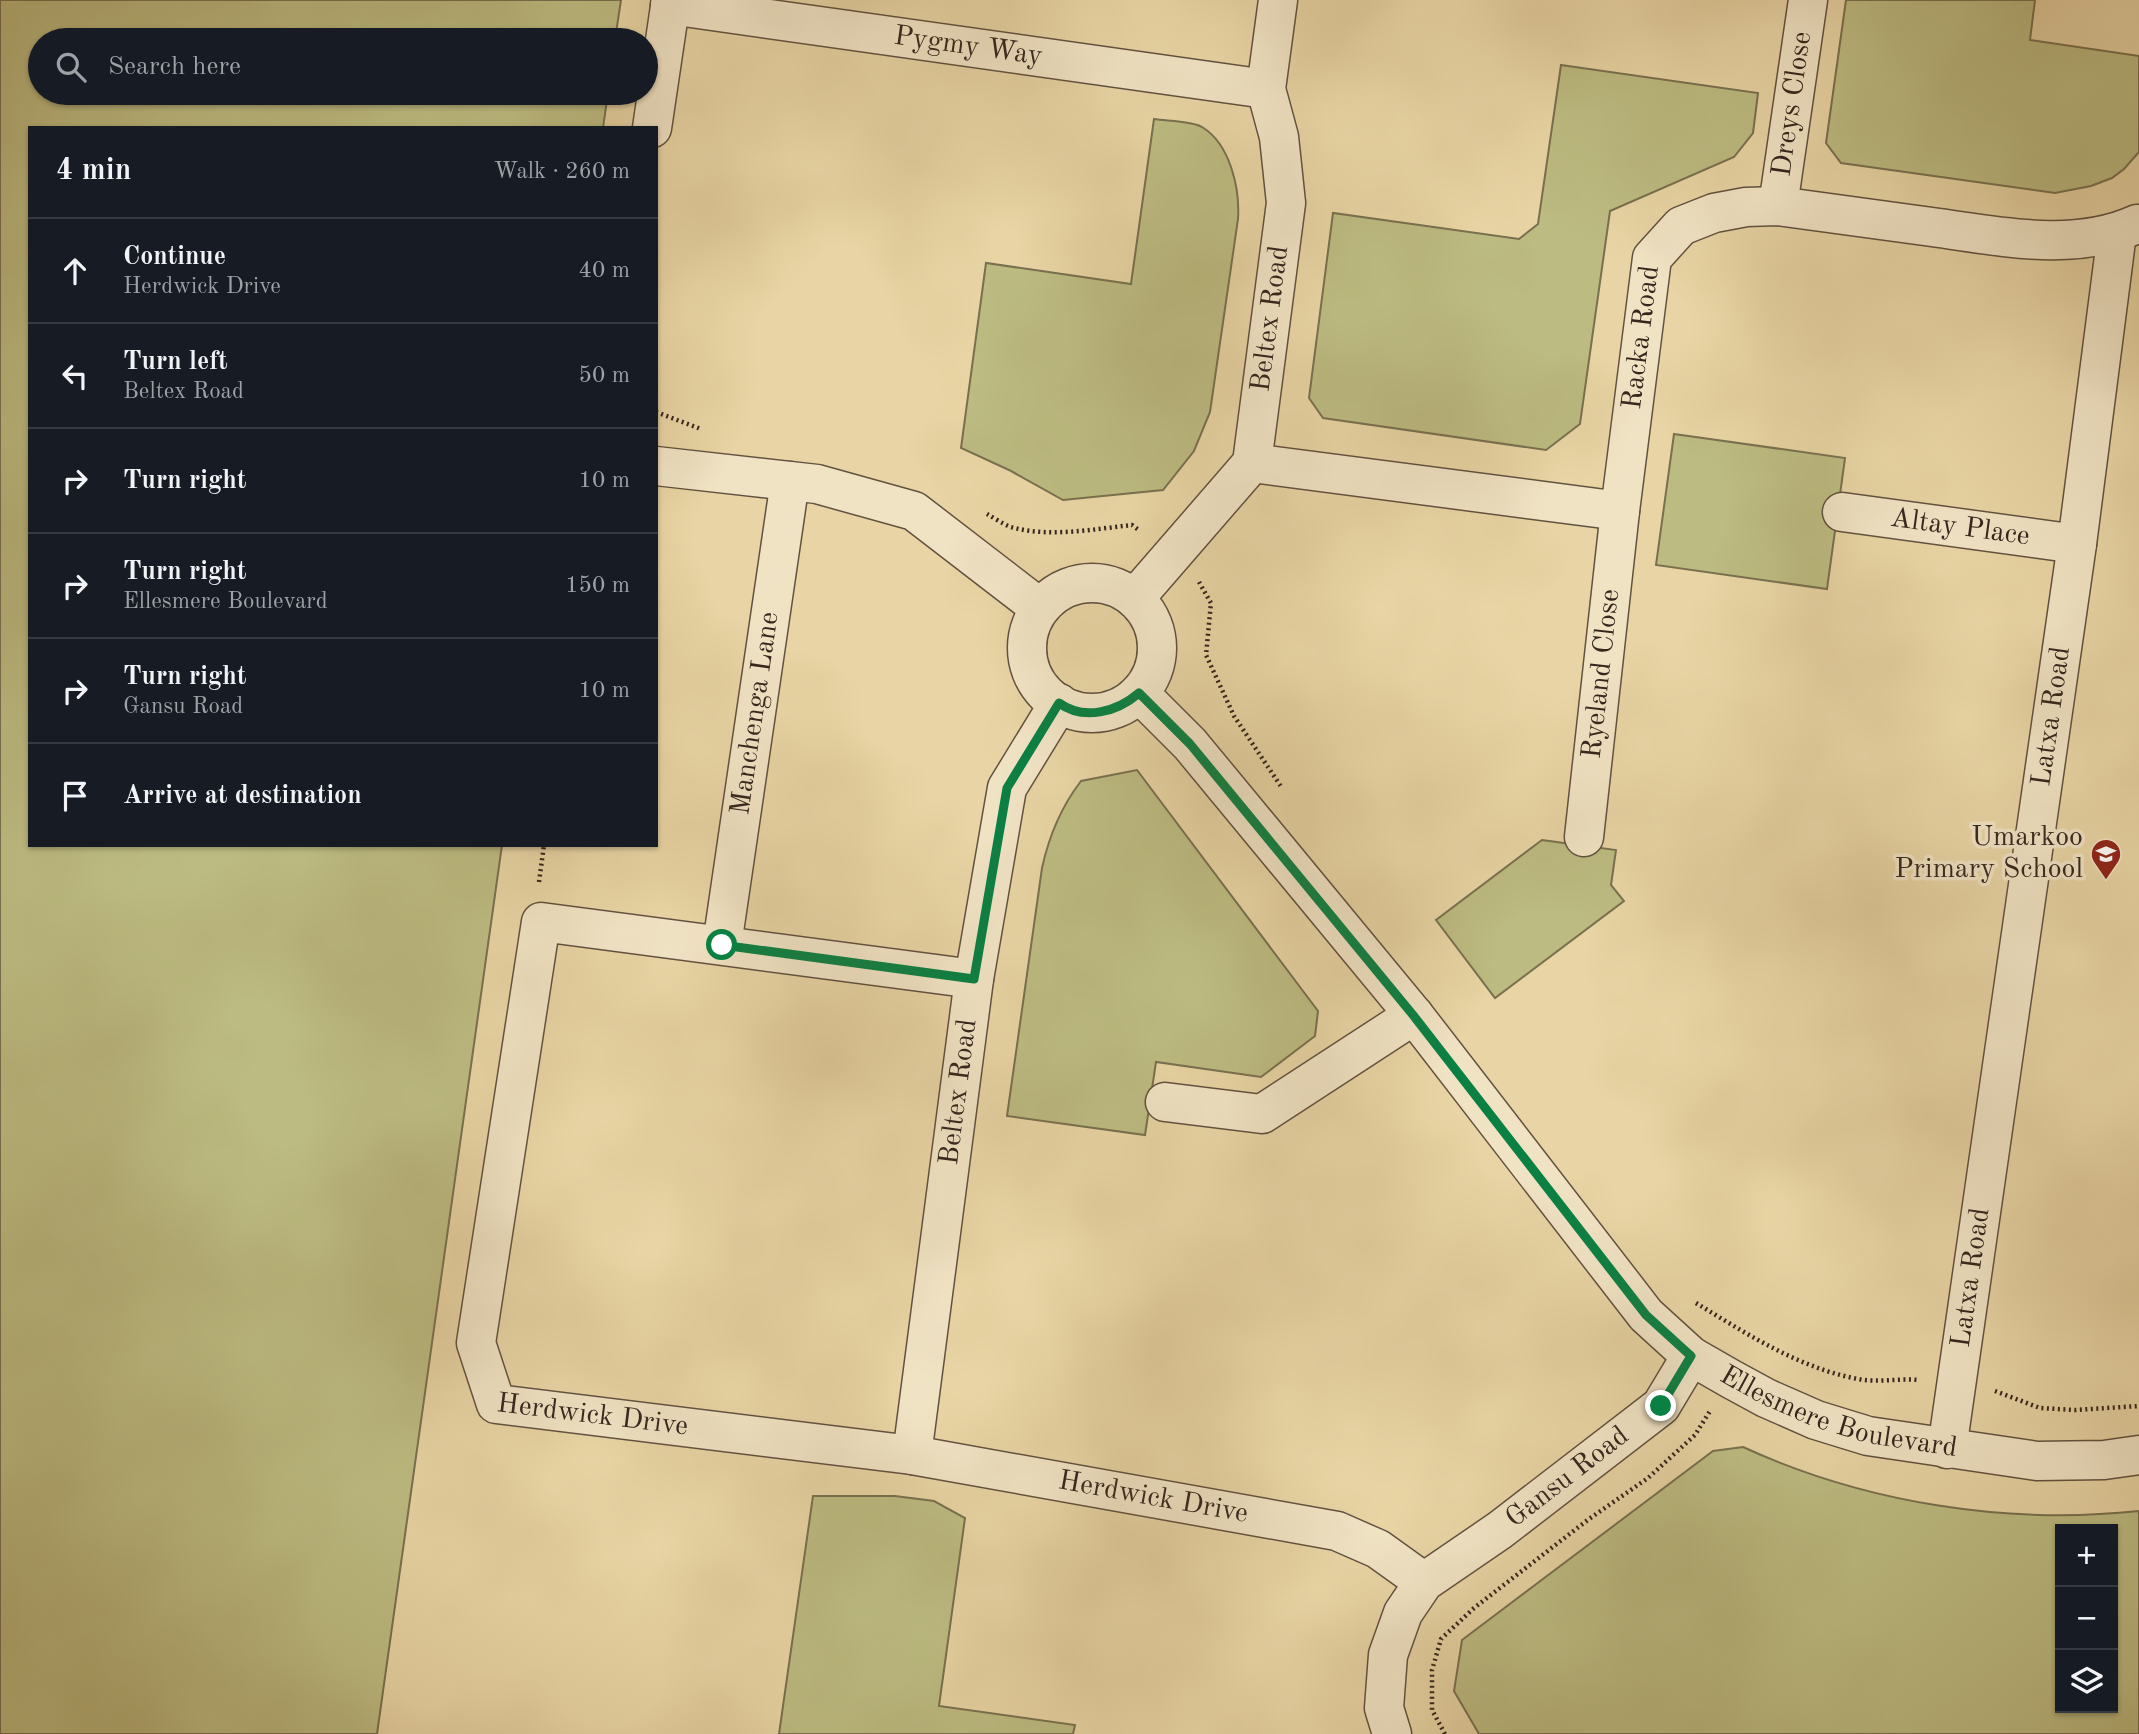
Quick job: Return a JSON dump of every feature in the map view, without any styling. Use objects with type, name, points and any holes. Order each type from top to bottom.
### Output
[{"type":"street","name":"Beltex Road","points":[[1252,463],[1286,203],[1279,137],[1266,89],[1278,0]]},
{"type":"street","name":"Dreys Close","points":[[1778,206],[1808,0]]},
{"type":"street","name":"Pygmy Way","points":[[670,2],[1266,89]]},
{"type":"street","points":[[658,86],[670,2]]},
{"type":"street","points":[[652,126],[655,105]]},
{"type":"street","name":"Racka Road","points":[[1620,511],[1652,258],[1681,226],[1714,213],[1746,207],[1778,206],[2018,238],[2079,240],[2128,228]]},
{"type":"street","name":"Latxa Road","points":[[1947,1449],[2077,544],[2128,228]]},
{"type":"street","points":[[1135,598],[1252,463],[1620,511]]},
{"type":"street","points":[[658,466],[817,484],[914,511],[1040,608]]},
{"type":"street","name":"Manchenga Lane","points":[[722,945],[790,481]]},
{"type":"street","name":"Ryeland Close","points":[[1584,836],[1620,511]]},
{"type":"street","name":"Altay Place","points":[[1842,512],[2077,544]]},
{"type":"street","points":[[1095,582],[1118,587],[1135,598],[1152,620],[1158,642],[1155,666],[1142,690],[1129,702],[1108,711],[1086,713],[1065,707],[1046,695],[1034,677],[1027,656],[1028,634],[1040,608],[1050,596],[1071,585],[1095,582]]},
{"type":"street","name":"Ellesmere Boulevard","points":[[1142,690],[1190,744],[1413,1015],[1646,1315],[1691,1356],[1766,1398],[1816,1420],[1868,1436],[2036,1461],[2104,1460],[2139,1455]]},
{"type":"street","name":"Beltex Road","points":[[912,1455],[974,979],[1007,788],[1059,703]]},
{"type":"street","name":"Herdwick Drive","points":[[974,979],[541,922],[476,1343],[496,1404],[912,1455],[1337,1531],[1378,1549],[1424,1582]]},
{"type":"street","points":[[1165,1102],[1262,1114],[1413,1015]]},
{"type":"street","name":"Gansu Road","points":[[1424,1582],[1500,1530],[1661,1406],[1691,1356]]},
{"type":"street","points":[[1392,1734],[1384,1708],[1388,1654],[1403,1613],[1424,1582]]},
{"type":"path","points":[[658,413],[705,430]]},
{"type":"path","points":[[977,509],[1011,527],[1047,531],[1078,531],[1132,525],[1197,579],[1211,603],[1206,654],[1234,716],[1289,798]]},
{"type":"path","points":[[1688,1298],[1756,1340],[1823,1371],[1861,1380],[1913,1380],[1983,1387],[2040,1408],[2075,1410],[2139,1406]]},
{"type":"path","points":[[1445,1734],[1432,1710],[1432,1670],[1441,1639],[1474,1608],[1589,1519],[1648,1478],[1695,1435],[1756,1340]]},
{"type":"shaded area","points":[[0,0],[621,0],[617,28],[28,28],[28,105],[606,105],[603,126],[28,126],[28,847],[502,847],[377,1734],[0,1734]]},
{"type":"shaded area","points":[[1846,0],[2035,0],[2030,40],[2139,56],[2139,152],[2112,178],[2091,186],[2055,193],[1841,163],[1826,143]]},
{"type":"shaded area","points":[[1561,65],[1758,93],[1753,133],[1734,157],[1610,211],[1580,424],[1546,450],[1323,418],[1309,398],[1333,213],[1519,239],[1538,224]]},
{"type":"shaded area","points":[[1154,119],[1186,122],[1202,127],[1220,144],[1235,181],[1238,219],[1210,412],[1194,451],[1163,490],[1063,500],[1009,470],[961,448],[986,263],[1131,284]]},
{"type":"shaded area","points":[[1674,434],[1845,458],[1827,589],[1656,565]]},
{"type":"shaded area","points":[[1137,770],[1318,1011],[1315,1036],[1261,1077],[1156,1062],[1145,1135],[1007,1116],[1042,868],[1052,833],[1067,801],[1081,781]]},
{"type":"shaded area","points":[[1542,840],[1616,850],[1611,885],[1624,901],[1495,998],[1436,920]]},
{"type":"shaded area","points":[[1743,1447],[1838,1483],[1937,1505],[2038,1515],[2139,1511],[2139,1734],[1479,1734],[1454,1691],[1462,1640],[1713,1451]]},
{"type":"shaded area","points":[[813,1496],[895,1496],[934,1501],[965,1518],[939,1706],[1075,1725],[1073,1734],[779,1734]]},
{"type":"place","name":"Umarkoo Primary School","points":[[2106,881]]},
{"type":"route","points":[[722,945],[974,979],[1007,788],[1059,703],[1086,713],[1108,711],[1129,702],[1139,693],[1190,744],[1413,1015],[1646,1315],[1691,1356],[1661,1406]]}]
